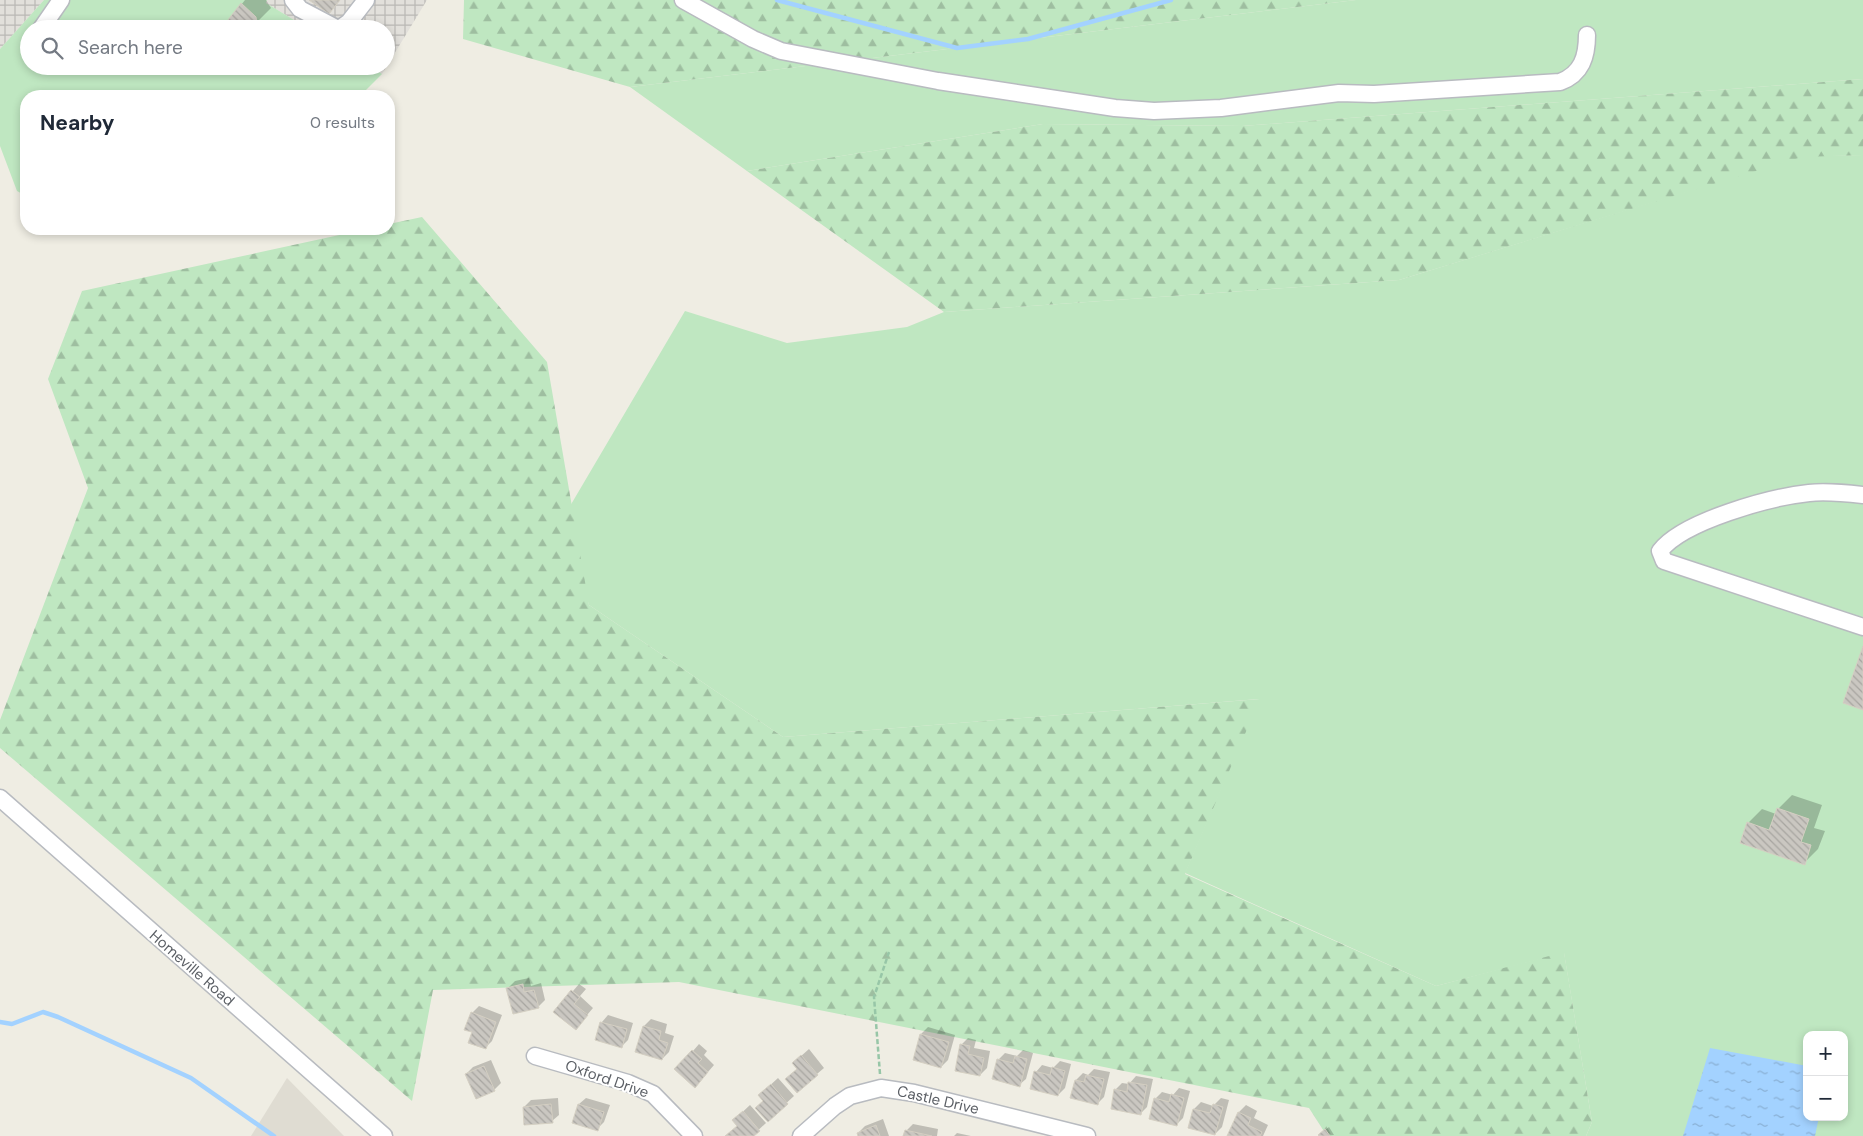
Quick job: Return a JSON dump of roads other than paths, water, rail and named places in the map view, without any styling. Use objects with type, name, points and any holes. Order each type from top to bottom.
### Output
[{"type":"street","points":[[47,20],[61,0]]},
{"type":"street","points":[[293,0],[300,9],[321,20]]},
{"type":"street","points":[[351,20],[366,0]]},
{"type":"street","points":[[683,0],[753,39],[781,51],[938,80],[1115,108],[1154,111],[1221,108],[1338,93],[1374,94],[1560,82],[1570,79],[1580,68],[1587,52],[1588,35]]},
{"type":"street","points":[[1863,495],[1836,492],[1809,493],[1739,508],[1691,529],[1665,545],[1660,551],[1664,561],[1863,627]]},
{"type":"street","name":"Homeville Road","points":[[0,798],[384,1136]]},
{"type":"street","name":"Oxford Drive","points":[[535,1056],[628,1083],[653,1094],[694,1136]]},
{"type":"street","name":"Castle Drive","points":[[801,1136],[835,1106],[850,1096],[881,1088],[914,1093],[1087,1136]]},
{"type":"water","points":[[1710,1048],[1803,1065],[1803,1121],[1818,1121],[1815,1136],[1683,1136]]},
{"type":"waterway","points":[[777,0],[957,48],[1028,39],[1171,0]]},
{"type":"waterway","points":[[0,1022],[12,1024],[43,1012],[58,1017],[191,1078],[274,1136]]}]
